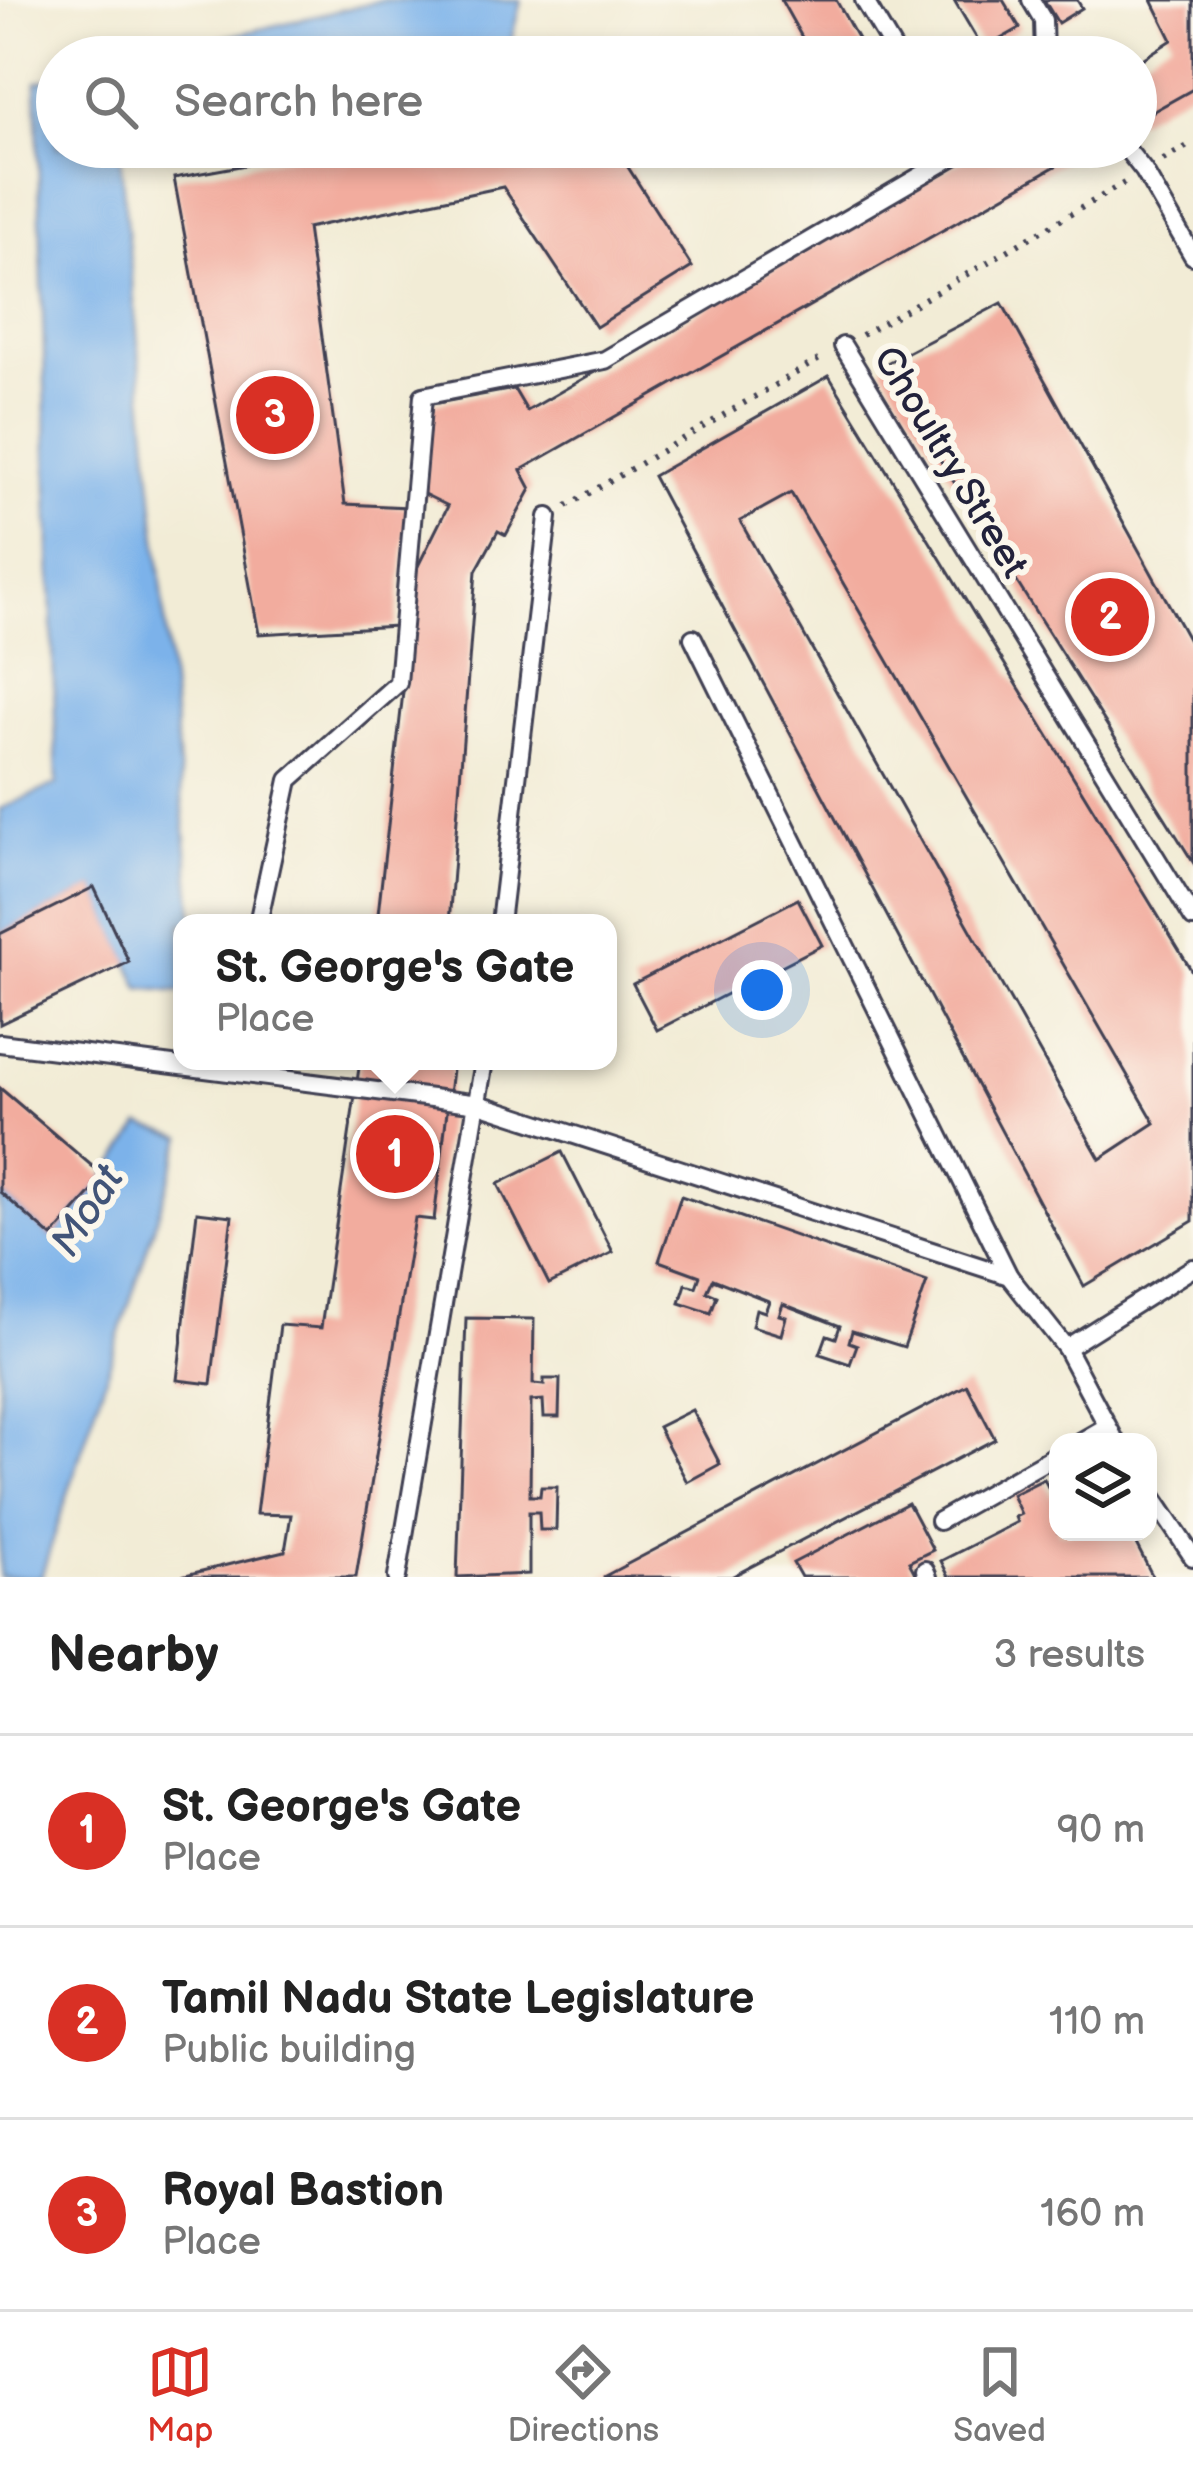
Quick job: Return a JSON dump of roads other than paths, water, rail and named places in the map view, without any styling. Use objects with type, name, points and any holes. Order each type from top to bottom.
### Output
[{"type":"lane","points":[[864,0],[885,36]]},
{"type":"lane","points":[[1030,0],[1043,20],[1043,36]]},
{"type":"lane","points":[[260,914],[289,780],[398,683],[423,396],[605,360],[934,168]]},
{"type":"lane","points":[[1142,168],[1193,256]]},
{"type":"lane","name":"Choultry Street","points":[[843,346],[1193,918]]},
{"type":"lane","points":[[501,914],[548,517]]},
{"type":"lane","points":[[693,638],[1009,1276],[1066,1348],[1110,1433]]},
{"type":"lane","points":[[0,1043],[173,1061]]},
{"type":"lane","points":[[243,1070],[479,1104],[1009,1276]]},
{"type":"lane","points":[[397,1577],[483,1070]]},
{"type":"lane","points":[[1066,1348],[1193,1268]]},
{"type":"lane","points":[[938,1521],[1049,1459]]},
{"type":"lane","points":[[1157,1503],[1193,1557]]},
{"type":"water","points":[[383,0],[521,0],[512,36],[231,36]]},
{"type":"water","points":[[39,168],[121,168],[193,914],[173,914],[173,991],[140,988],[94,888],[0,934],[0,809],[57,784]]},
{"type":"water","name":"Moat","points":[[141,1125],[183,1137],[41,1577],[0,1577],[0,1192],[52,1237],[105,1177]]},
{"type":"place","name":"Royal Bastion","points":[[275,415]]},
{"type":"place","name":"Tamil Nadu State Legislature","points":[[1110,617]]},
{"type":"place","name":"St. George's Gate","points":[[395,1154]]}]
